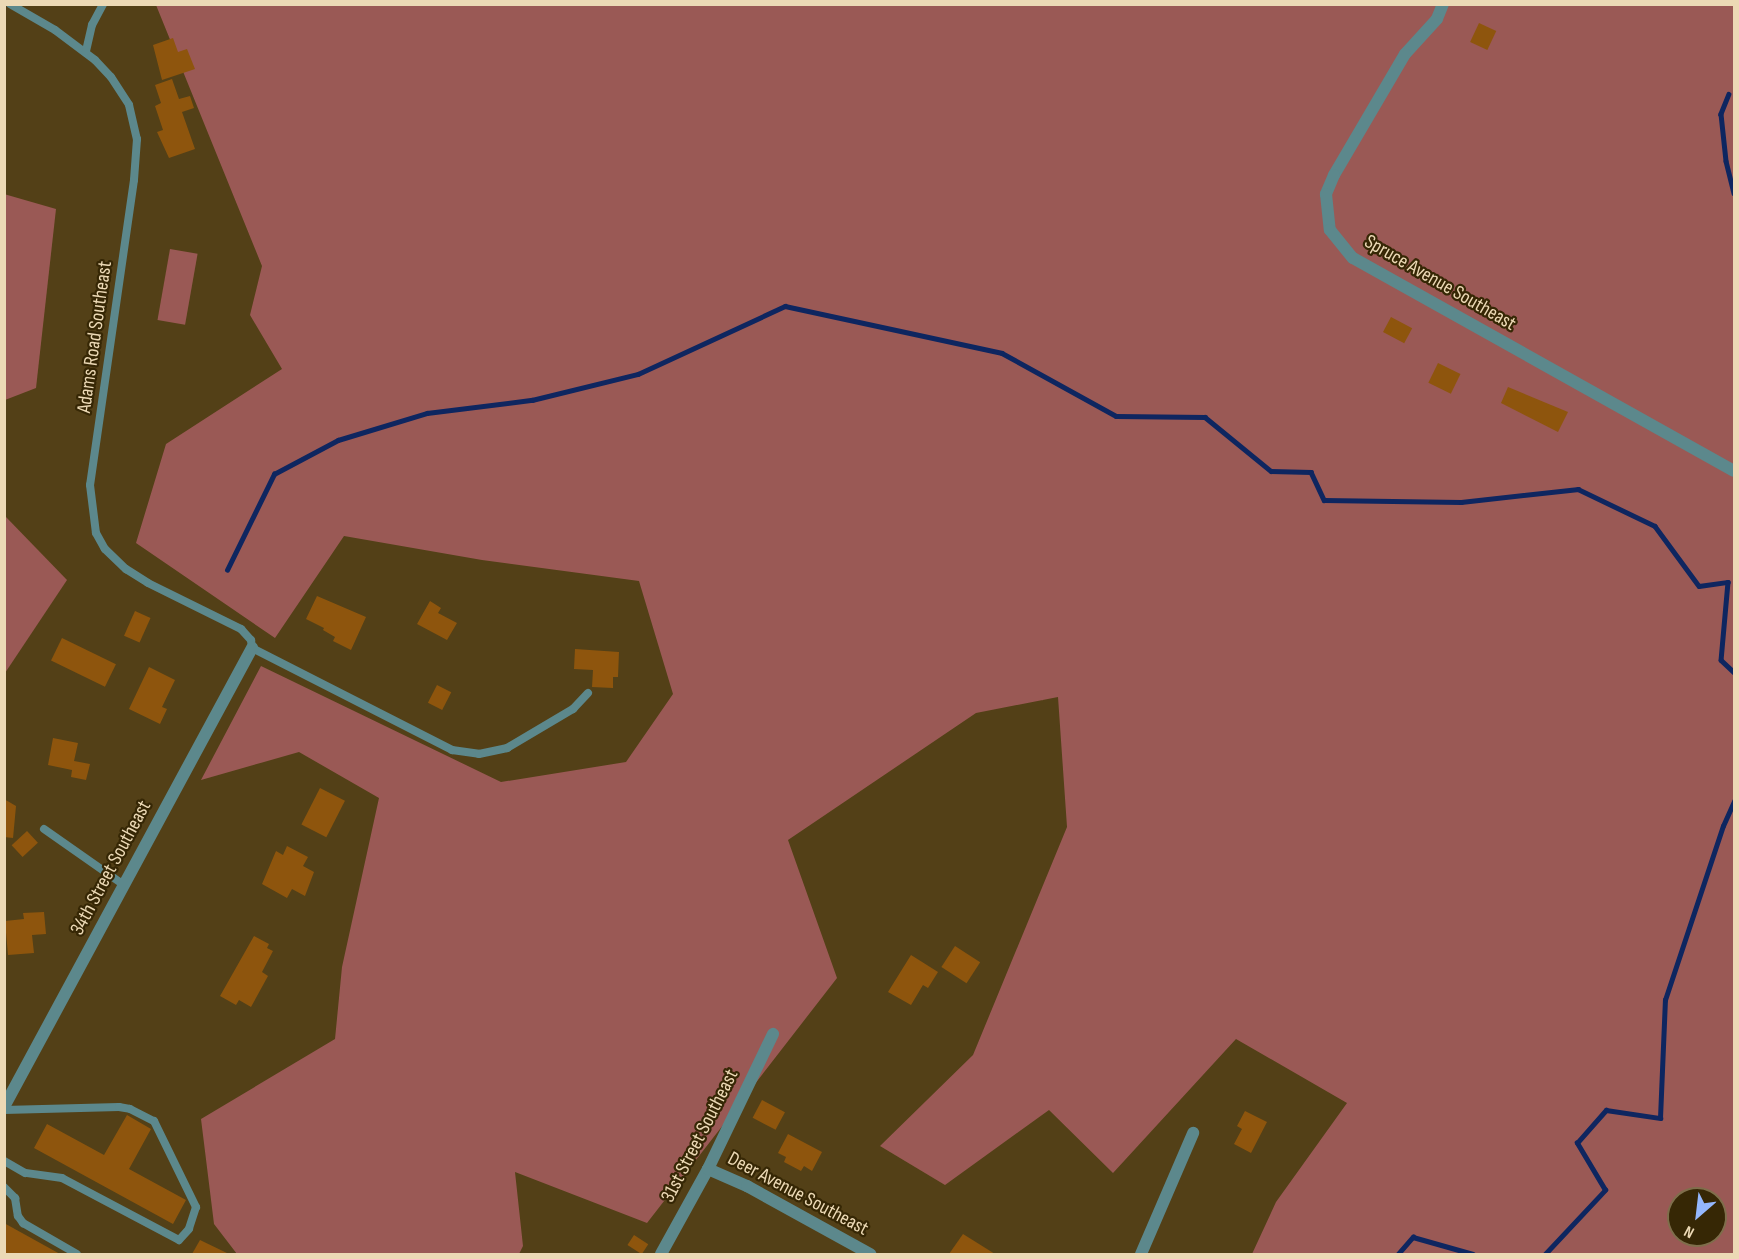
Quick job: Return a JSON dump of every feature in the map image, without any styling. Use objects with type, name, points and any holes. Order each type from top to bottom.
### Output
[{"type":"street","name":"Spruce Avenue Southeast","points":[[1443,4],[1437,19],[1405,54],[1334,175],[1326,194],[1330,230],[1353,258],[1734,471]]},
{"type":"street","name":"34th Street Southeast","points":[[4,1108],[252,648]]},
{"type":"street","name":"31st Street Southeast","points":[[661,1254],[708,1169],[773,1035]]},
{"type":"street","points":[[1141,1254],[1193,1133]]},
{"type":"street","name":"Deer Avenue Southeast","points":[[708,1169],[747,1186],[870,1254]]},
{"type":"lane","name":"Adams Road Southeast","points":[[10,4],[86,51],[111,77],[129,105],[137,139],[134,180],[90,485],[96,533],[105,549],[126,569],[241,629],[251,640],[252,648]]},
{"type":"lane","points":[[86,51],[92,25],[103,4]]},
{"type":"lane","points":[[252,648],[452,750],[479,754],[507,748],[573,709],[588,693]]},
{"type":"lane","points":[[44,829],[124,885]]},
{"type":"lane","points":[[4,1108],[119,1107],[130,1109],[154,1121],[196,1208],[189,1229],[179,1239],[62,1178],[25,1173],[4,1161]]},
{"type":"lane","points":[[4,1187],[15,1198],[22,1224],[77,1254]]},
{"type":"shaded area","points":[[156,5],[1734,5],[1734,1254],[1252,1254],[1276,1202],[1347,1103],[1236,1039],[1113,1173],[1049,1110],[945,1185],[880,1146],[973,1055],[1067,827],[1058,697],[976,713],[788,840],[837,978],[647,1223],[515,1172],[523,1246],[519,1254],[237,1254],[214,1224],[201,1119],[335,1039],[342,967],[379,798],[299,752],[201,780],[261,666],[501,782],[626,762],[673,694],[639,581],[482,560],[344,536],[275,638],[136,543],[166,444],[282,369],[250,315],[262,266]]},
{"type":"shaded area","points":[[4,194],[56,209],[36,388],[5,400]]},
{"type":"shaded area","points":[[170,249],[198,254],[185,325],[157,320]]},
{"type":"shaded area","points":[[5,516],[67,580],[5,673]]},
{"type":"building","points":[[1479,23],[1496,31],[1487,50],[1470,42]]},
{"type":"building","points":[[173,38],[178,52],[187,49],[195,69],[162,80],[153,45]]},
{"type":"building","points":[[172,79],[179,99],[190,96],[194,108],[182,112],[195,149],[169,158],[157,132],[163,130],[155,106],[161,103],[155,85]]},
{"type":"building","points":[[1391,317],[1412,328],[1404,343],[1383,332]]},
{"type":"building","points":[[1438,363],[1460,374],[1451,394],[1428,383]]},
{"type":"building","points":[[1508,387],[1568,412],[1558,432],[1501,403]]},
{"type":"building","points":[[317,596],[366,617],[351,650],[333,641],[335,637],[323,630],[324,628],[306,619]]},
{"type":"building","points":[[430,601],[441,608],[438,613],[457,623],[447,640],[417,624]]},
{"type":"building","points":[[135,611],[151,618],[140,643],[124,636]]},
{"type":"building","points":[[62,638],[116,664],[105,687],[51,660]]},
{"type":"building","points":[[575,649],[619,652],[618,677],[613,677],[613,688],[592,687],[593,670],[574,669]]},
{"type":"building","points":[[149,667],[175,680],[162,707],[167,709],[160,724],[129,709]]},
{"type":"building","points":[[437,685],[451,692],[442,710],[428,703]]},
{"type":"building","points":[[53,738],[78,743],[74,761],[90,764],[86,780],[71,777],[72,770],[48,765]]},
{"type":"building","points":[[320,788],[345,801],[326,837],[301,825]]},
{"type":"building","points":[[4,799],[16,806],[13,838],[4,837]]},
{"type":"building","points":[[27,831],[38,843],[23,857],[12,845]]},
{"type":"building","points":[[287,846],[308,857],[303,866],[314,872],[305,896],[292,889],[287,898],[262,884],[276,851],[283,855]]},
{"type":"building","points":[[44,912],[46,934],[32,935],[34,953],[8,955],[5,921],[24,919],[23,913]]},
{"type":"building","points":[[254,936],[269,944],[267,948],[273,951],[262,972],[268,976],[251,1007],[239,1000],[236,1005],[220,996]]},
{"type":"building","points":[[955,946],[980,962],[967,983],[941,967]]},
{"type":"building","points":[[911,955],[938,972],[928,988],[923,985],[911,1005],[888,992]]},
{"type":"building","points":[[762,1100],[785,1112],[776,1130],[753,1118]]},
{"type":"building","points":[[1245,1111],[1267,1122],[1251,1153],[1234,1144],[1242,1129],[1237,1126]]},
{"type":"building","points":[[127,1115],[151,1129],[129,1169],[186,1200],[173,1224],[34,1148],[47,1124],[104,1155]]},
{"type":"building","points":[[788,1134],[822,1152],[812,1171],[804,1166],[801,1171],[784,1162],[786,1157],[778,1153]]},
{"type":"building","points":[[4,1223],[60,1254],[4,1254]]},
{"type":"building","points":[[963,1234],[995,1254],[949,1254]]},
{"type":"building","points":[[634,1235],[648,1244],[642,1254],[627,1245]]},
{"type":"building","points":[[200,1240],[229,1254],[192,1254]]},
{"type":"waterway","points":[[1729,94],[1721,114],[1726,161],[1734,193]]},
{"type":"waterway","points":[[227,570],[274,474],[338,440],[427,413],[532,400],[638,374],[785,306],[1002,353],[1116,416],[1205,417],[1271,471],[1311,472],[1324,500],[1461,502],[1578,489],[1655,526],[1699,586],[1728,582],[1721,660],[1734,672]]},
{"type":"waterway","points":[[1545,1254],[1605,1190],[1577,1143],[1606,1110],[1660,1118],[1665,1000],[1723,826],[1734,801]]},
{"type":"waterway","points":[[1398,1254],[1413,1237],[1473,1254]]}]
